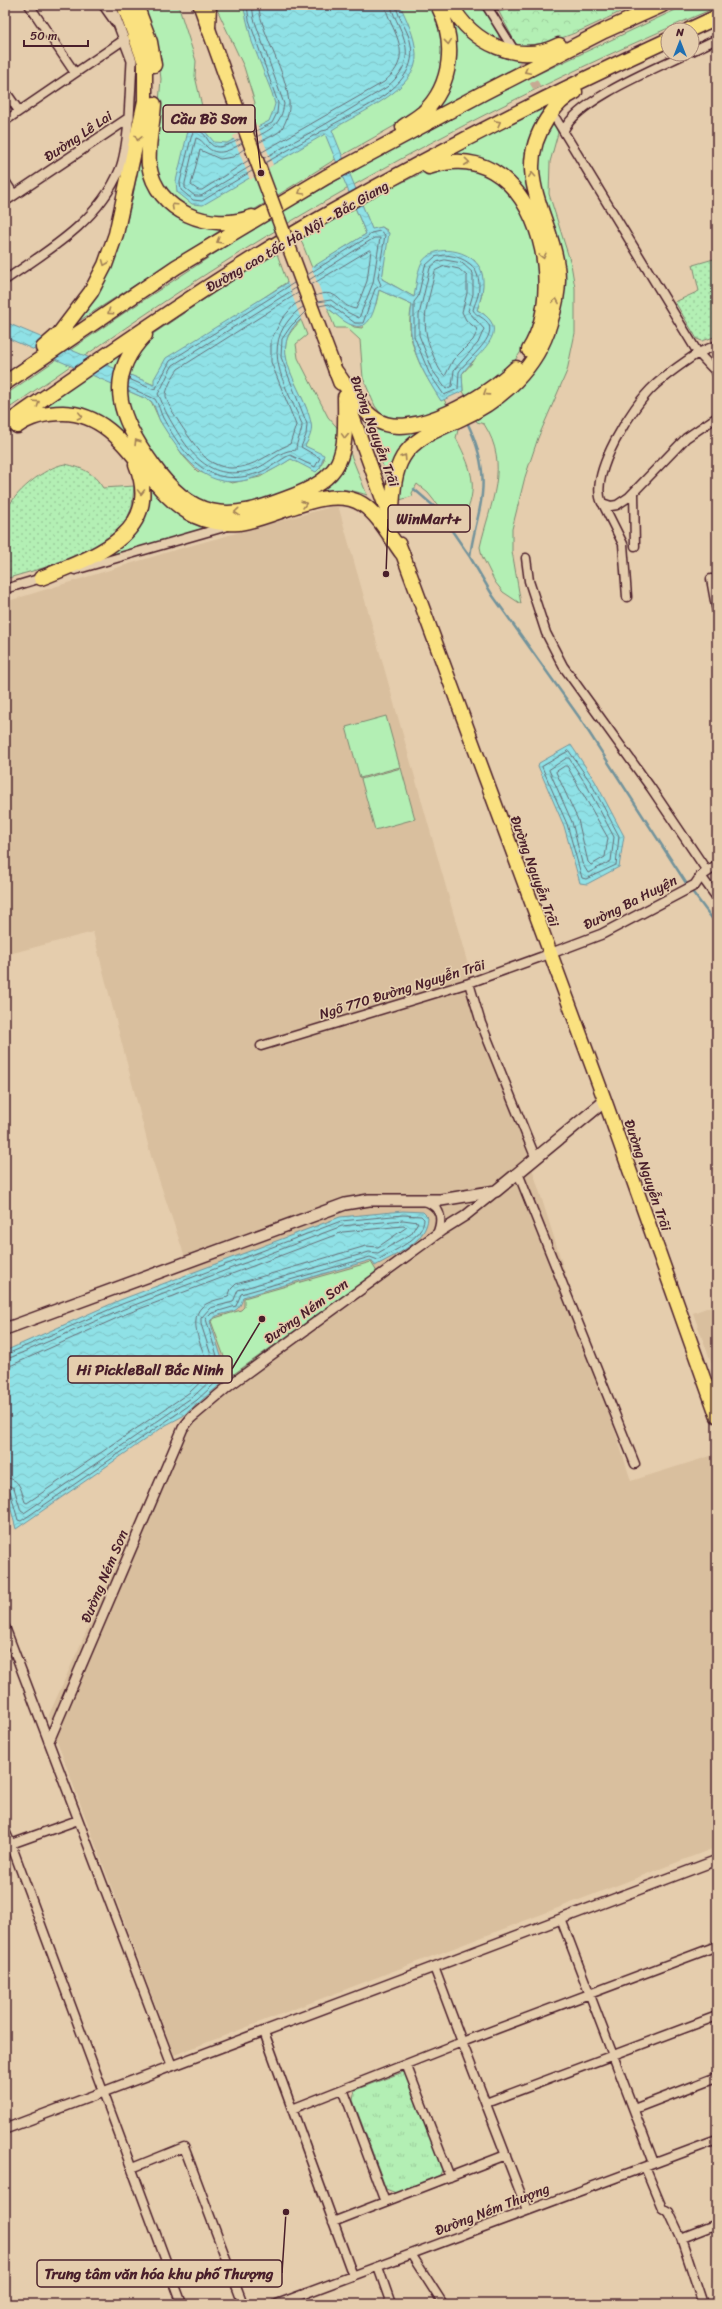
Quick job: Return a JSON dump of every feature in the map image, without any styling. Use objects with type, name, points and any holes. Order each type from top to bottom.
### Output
[{"type":"highway","points":[[5,374],[49,344],[69,322],[91,292],[105,265],[116,234],[145,101],[145,62],[124,5]]},
{"type":"highway","points":[[136,5],[154,61],[153,114],[149,144],[150,165],[156,185],[180,211],[199,220],[217,223],[237,221],[276,207]]},
{"type":"highway","points":[[200,5],[208,28]]},
{"type":"highway","points":[[208,28],[209,5]]},
{"type":"highway","points":[[5,383],[176,267],[326,176],[423,112],[440,92],[448,73],[449,53],[447,31],[438,5]]},
{"type":"highway","points":[[451,5],[470,30],[487,44],[506,50],[547,52],[644,5]]},
{"type":"highway","points":[[326,176],[492,88],[604,31],[662,5]]},
{"type":"highway","points":[[700,25],[717,17]]},
{"type":"highway","points":[[700,33],[717,26]]},
{"type":"highway","name":"Đường Nguyễn Trãi","points":[[208,28],[336,372],[549,954],[605,1101],[717,1416]]},
{"type":"highway","name":"Đường cao tốc Hà Nội - Bắc Giang","points":[[5,425],[194,296],[327,214],[504,120],[660,44]]},
{"type":"highway","points":[[391,522],[397,471],[407,451],[424,436],[462,418],[502,396],[527,368],[546,336],[555,307],[558,273],[555,253],[533,188],[532,168],[535,148],[544,124],[556,107],[571,94],[660,52]]},
{"type":"highway","points":[[327,214],[436,165],[447,162],[477,164],[498,174],[521,198],[530,214],[543,254],[546,272],[544,306],[530,347],[516,368],[499,384],[470,402],[425,422],[403,427],[393,427],[374,419],[360,405],[336,372]]},
{"type":"highway","points":[[272,249],[142,338],[128,357],[122,375],[121,401],[125,421],[144,454],[161,477],[178,494],[203,509],[223,513],[236,512],[254,510],[303,493],[318,485],[331,474],[338,463],[345,445],[345,397]]},
{"type":"highway","points":[[5,434],[27,419],[37,416],[57,413],[86,417],[104,426],[123,443],[159,489],[182,508],[207,520],[240,523],[329,498],[342,498],[357,501],[370,511],[402,553]]},
{"type":"highway","points":[[41,578],[87,559],[121,540],[137,514],[141,500],[140,478],[132,455]]},
{"type":"main road","name":"Đường Ném Sơn","points":[[496,1191],[605,1101]]},
{"type":"main road","points":[[5,1329],[345,1204],[369,1200],[423,1200],[458,1198],[496,1191]]},
{"type":"street","points":[[29,5],[75,73]]},
{"type":"street","points":[[5,121],[75,73],[124,36],[103,5]]},
{"type":"street","name":"Đường Lê Lai","points":[[5,201],[129,118],[132,61],[124,36],[111,5]]},
{"type":"street","points":[[487,5],[503,5]]},
{"type":"street","points":[[487,5],[512,47]]},
{"type":"street","points":[[700,47],[717,39]]},
{"type":"street","points":[[564,130],[568,121],[599,98],[670,62]]},
{"type":"street","points":[[5,91],[19,111]]},
{"type":"street","points":[[5,280],[75,230],[94,209],[114,182],[120,169],[129,118]]},
{"type":"street","points":[[556,119],[698,353],[717,373]]},
{"type":"street","points":[[5,181],[14,195]]},
{"type":"street","points":[[627,597],[623,544],[618,530],[599,495],[601,476],[623,426],[652,387],[698,353],[717,345]]},
{"type":"street","points":[[602,503],[611,506],[617,505],[634,493],[686,438],[717,417]]},
{"type":"street","points":[[634,493],[636,546]]},
{"type":"street","points":[[5,589],[240,523]]},
{"type":"street","points":[[526,558],[530,581],[546,633],[563,666],[651,788],[701,877],[717,898]]},
{"type":"street","points":[[711,579],[717,612]]},
{"type":"street","name":"Đường Ba Huyện","points":[[549,954],[602,934],[677,894],[717,865]]},
{"type":"street","name":"Ngõ 770 Đường Nguyễn Trãi","points":[[261,1046],[469,983],[549,954]]},
{"type":"street","points":[[469,983],[482,1023],[536,1159]]},
{"type":"street","points":[[518,1173],[635,1464]]},
{"type":"street","name":"Đường Ném Sơn","points":[[50,1741],[183,1428],[191,1418],[230,1385],[437,1234],[465,1216],[496,1191]]},
{"type":"street","points":[[423,1200],[435,1206],[439,1211],[441,1223],[437,1234]]},
{"type":"street","points":[[5,1628],[50,1741],[78,1820],[172,2066]]},
{"type":"street","points":[[8,1847],[78,1820]]},
{"type":"street","points":[[5,1831],[8,1847],[132,2168],[182,2304]]},
{"type":"street","points":[[5,2129],[717,1860]]},
{"type":"street","points":[[561,1918],[588,1994],[654,2163]]},
{"type":"street","points":[[292,2109],[462,2042],[717,1946]]},
{"type":"street","points":[[434,1967],[527,2210]]},
{"type":"street","points":[[486,2103],[717,2016]]},
{"type":"street","points":[[264,2032],[353,2276]]},
{"type":"street","points":[[406,2064],[450,2177]]},
{"type":"street","points":[[634,2109],[717,2077]]},
{"type":"street","points":[[343,2089],[385,2202]]},
{"type":"street","name":"Đường Ném Thượng","points":[[279,2304],[717,2140]]},
{"type":"street","points":[[132,2168],[184,2147],[243,2304]]},
{"type":"street","points":[[333,2222],[506,2155]]},
{"type":"street","points":[[645,2167],[662,2208],[669,2212],[681,2238],[703,2304]]},
{"type":"street","points":[[681,2238],[717,2224]]},
{"type":"street","points":[[412,2254],[443,2304]]},
{"type":"street","points":[[378,2267],[391,2304]]},
{"type":"shaded area","points":[[338,505],[470,972],[631,1481],[717,1454],[717,1847],[174,2055],[48,1717],[180,1423],[227,1382],[151,1156],[93,932],[5,955],[5,602],[175,550]]},
{"type":"shaded area","points":[[717,1304],[717,1378],[693,1313]]},
{"type":"green space","points":[[468,4],[483,8],[496,25],[499,40],[496,41],[486,38],[457,5]]},
{"type":"green space","points":[[141,5],[178,5],[196,61],[195,76],[204,115],[210,117],[224,119],[239,116],[251,109],[255,103],[244,67],[215,5],[434,5],[443,29],[445,64],[435,91],[418,109],[403,121],[334,160],[257,208],[243,215],[222,220],[179,206],[153,172],[161,79],[159,62]]},
{"type":"green space","points":[[526,5],[635,5],[563,38],[533,45],[517,46],[499,12]]},
{"type":"green space","points":[[686,5],[717,5],[717,7],[682,22],[660,22],[660,32],[601,58],[487,114],[375,173],[265,237],[199,279],[5,411],[5,395],[121,315],[249,231],[420,133],[495,94]]},
{"type":"green space","points":[[448,12],[467,35],[484,48],[494,52],[533,59],[435,110],[439,101]]},
{"type":"green space","points":[[556,98],[544,115],[531,199],[529,200],[510,180],[493,166],[473,158],[445,154]]},
{"type":"green space","points":[[554,120],[558,133],[550,162],[549,194],[571,264],[575,288],[575,333],[567,371],[538,438],[525,477],[512,529],[512,551],[521,604],[503,592],[495,582],[482,556],[480,547],[493,500],[497,470],[496,455],[492,440],[484,424],[477,422],[474,416],[546,351],[540,202],[536,157]]},
{"type":"green space","points":[[145,135],[155,191],[224,228],[79,321],[105,280],[122,240],[130,210]]},
{"type":"green space","points":[[471,168],[498,181],[515,199],[528,222],[535,249],[538,277],[536,305],[530,331],[520,353],[503,373],[466,397],[463,391],[462,374],[473,362],[493,330],[488,318],[477,310],[483,285],[481,272],[478,266],[474,260],[418,281],[414,297],[382,279],[387,230],[382,227],[372,230],[361,202],[424,172],[435,169]]},
{"type":"green space","points":[[354,205],[366,234],[312,268],[299,235]]},
{"type":"green space","points":[[276,251],[287,282],[245,310],[154,385],[127,374],[131,363],[150,336]]},
{"type":"green space","points":[[717,258],[717,336],[702,341],[697,339],[675,302],[699,291],[693,265]]},
{"type":"green space","points":[[379,290],[412,305],[410,331],[416,356],[434,390],[441,400],[444,399],[447,406],[410,421],[384,418],[375,406],[363,378],[360,340],[347,328],[335,328],[327,308],[354,327],[362,328],[376,304]]},
{"type":"green space","points":[[301,320],[307,335],[296,344],[298,358],[328,417],[341,432],[329,468],[301,487],[237,508],[207,505],[175,487],[132,423],[126,390],[151,401],[160,421],[184,457],[197,471],[232,483],[260,477],[291,459],[320,468],[324,459],[305,446],[310,433],[309,420],[306,408],[289,369],[286,356],[286,343],[288,336]]},
{"type":"green space","points":[[130,347],[124,430],[131,444],[60,408],[36,407]]},
{"type":"green space","points":[[366,422],[395,431],[408,431],[425,427],[391,487]]},
{"type":"green space","points":[[456,424],[458,430],[456,438],[470,472],[472,492],[466,514],[459,527],[456,528],[428,493],[417,484],[412,493],[413,496],[400,500],[400,498],[405,471],[416,452],[433,438]]},
{"type":"green space","points":[[349,450],[367,495],[339,489],[319,492],[311,495]]},
{"type":"green space","points":[[65,464],[77,467],[91,474],[103,488],[134,486],[132,507],[126,521],[110,543],[67,561],[5,579],[4,519],[9,506],[30,482],[48,470]]},
{"type":"green space","points":[[146,483],[203,525],[204,528],[109,557]]},
{"type":"green space","points":[[386,716],[400,767],[360,778],[346,727]]},
{"type":"green space","points":[[401,768],[415,819],[375,830],[361,779]]},
{"type":"green space","points":[[371,1262],[377,1272],[231,1376],[211,1321],[215,1318],[241,1310],[244,1307],[244,1298]]},
{"type":"green space","points":[[403,2072],[407,2075],[442,2170],[439,2177],[396,2193],[386,2189],[353,2100],[355,2090]]},
{"type":"water","points":[[243,5],[400,5],[414,41],[416,54],[414,67],[408,79],[384,99],[332,130],[372,229],[382,227],[389,233],[382,279],[414,297],[421,264],[427,257],[434,252],[452,251],[462,253],[477,263],[481,270],[483,285],[477,310],[488,318],[493,326],[493,334],[483,350],[462,374],[463,391],[441,401],[427,379],[413,344],[410,319],[412,305],[379,290],[373,314],[365,324],[360,326],[344,321],[327,308],[306,315],[292,329],[286,342],[286,355],[289,368],[307,409],[311,423],[311,432],[305,446],[324,455],[320,468],[316,472],[291,459],[268,472],[248,480],[231,482],[215,479],[201,471],[187,459],[160,421],[151,401],[5,337],[5,322],[154,385],[154,379],[166,358],[366,234],[325,134],[203,205],[192,204],[177,192],[176,181],[188,131],[195,125],[203,129],[214,142],[227,143],[269,121],[273,111],[275,104],[272,93],[252,42]]},
{"type":"water","points":[[571,745],[595,781],[624,836],[619,867],[587,884],[580,883],[564,826],[538,766],[539,763]]},
{"type":"water","points":[[403,1211],[423,1212],[428,1217],[422,1234],[416,1241],[400,1253],[375,1266],[371,1260],[243,1297],[241,1304],[234,1311],[215,1317],[210,1321],[228,1378],[183,1416],[166,1425],[16,1529],[5,1486],[5,1351],[120,1300],[340,1217]]},
{"type":"pier","points":[[257,124],[273,165],[250,180],[233,136]]},
{"type":"pier","points":[[311,266],[328,310],[306,318],[302,322],[287,281]]},
{"type":"waterway","points":[[467,422],[480,457],[483,484],[470,557]]},
{"type":"waterway","points":[[414,489],[437,509],[470,557],[493,596],[579,717],[688,886]]},
{"type":"waterway","points":[[691,890],[717,925]]},
{"type":"tunnel","points":[[514,51],[546,102]]},
{"type":"place","name":"Cầu Bồ Sơn","points":[[261,173]]},
{"type":"place","name":"WinMart+","points":[[386,574]]},
{"type":"place","name":"Hi PickleBall Bắc Ninh","points":[[262,1319]]},
{"type":"place","name":"Trung tâm văn hóa khu phố Thượng","points":[[286,2212]]}]
